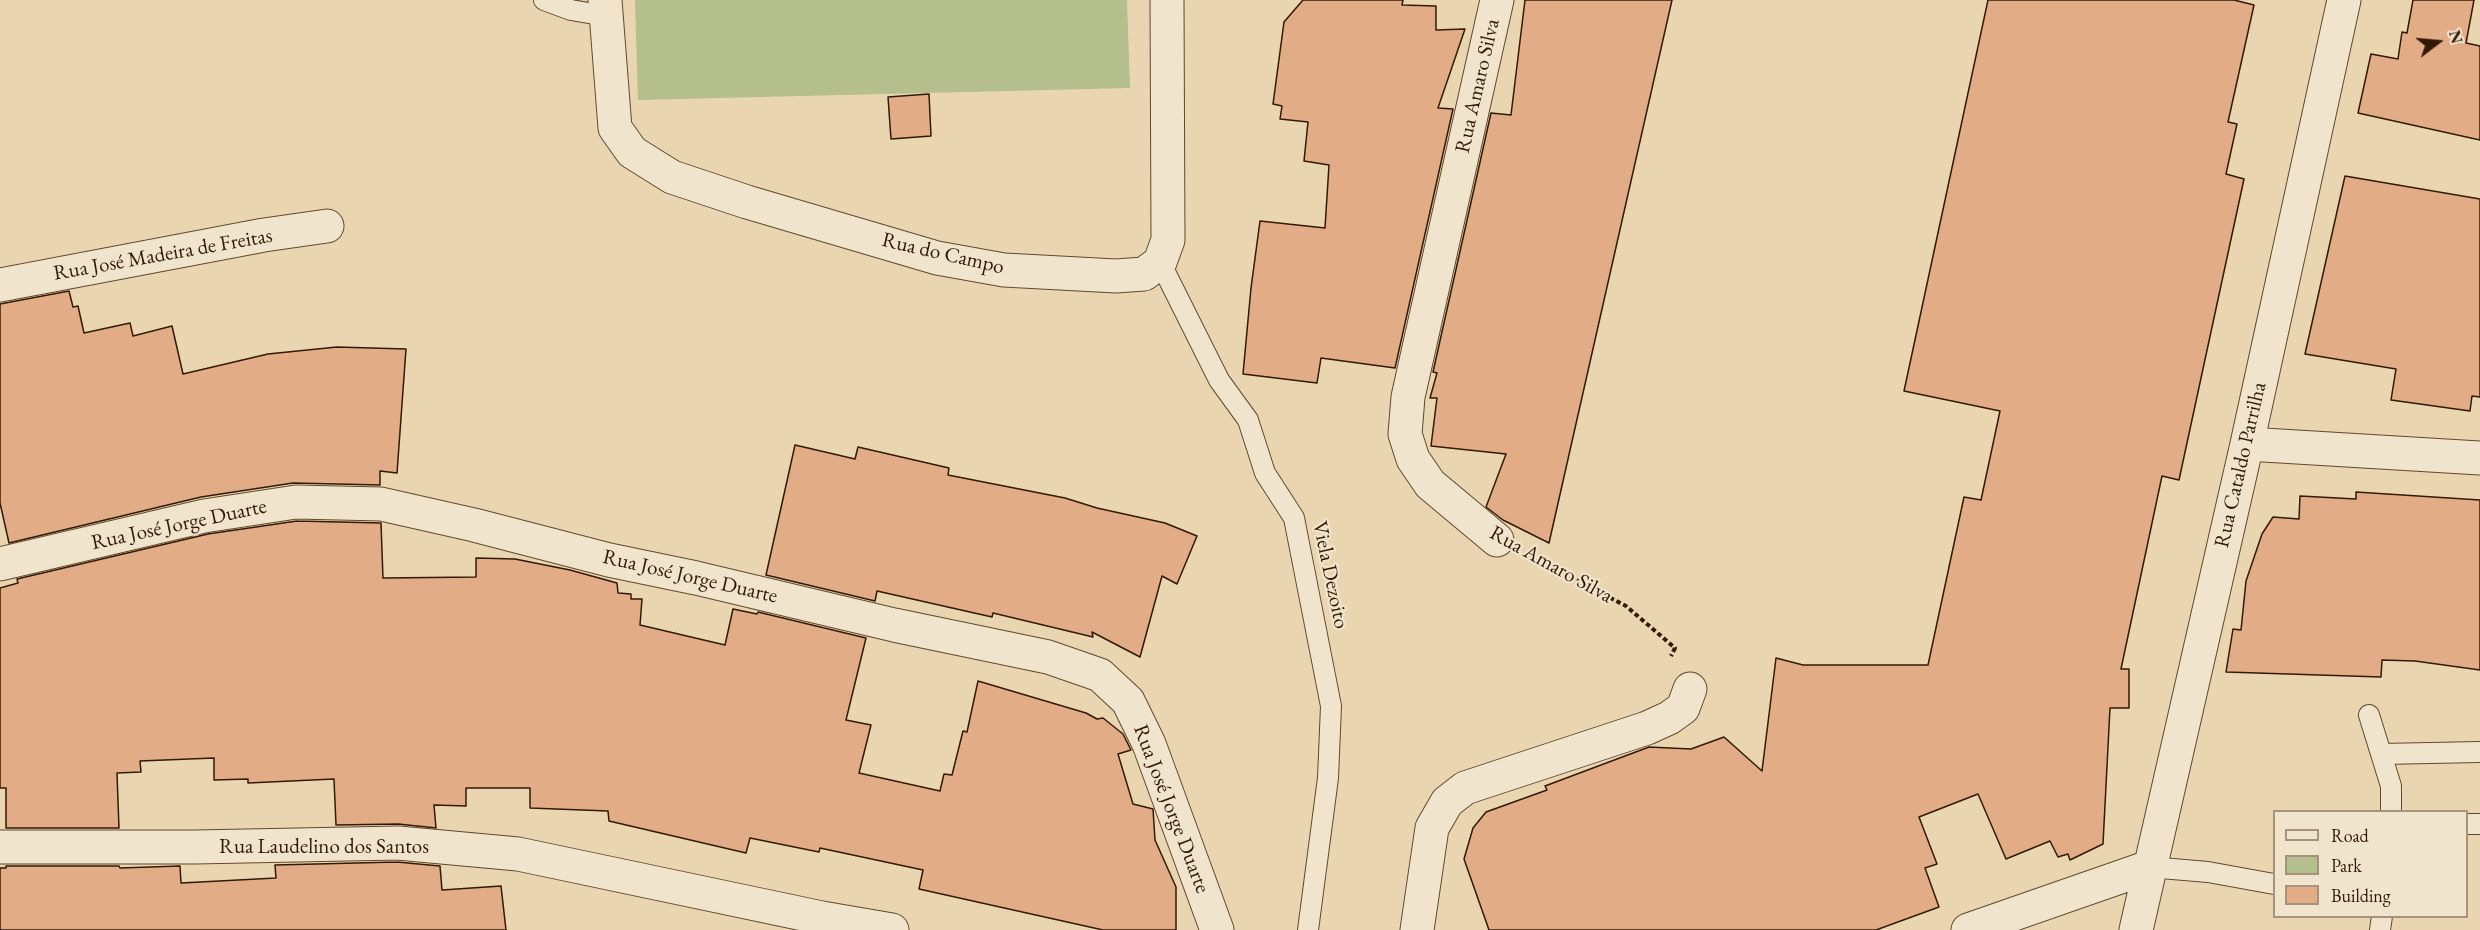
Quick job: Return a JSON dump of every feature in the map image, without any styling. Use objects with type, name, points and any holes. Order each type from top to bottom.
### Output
[{"type":"street","points":[[1160,262],[1168,240],[1167,0]]},
{"type":"street","name":"Rua Amaro Silva","points":[[1497,0],[1408,398],[1406,434],[1413,459],[1430,484],[1497,540]]},
{"type":"street","name":"Rua Cataldo Parrilha","points":[[2136,930],[2247,444],[2344,0]]},
{"type":"street","name":"Rua do Campo","points":[[606,8],[615,128],[632,152],[672,177],[747,202],[937,258],[1004,270],[1116,276],[1144,274],[1160,262]]},
{"type":"street","name":"Rua José Madeira de Freitas","points":[[0,285],[264,235],[327,226]]},
{"type":"street","points":[[2247,444],[2480,458]]},
{"type":"street","name":"Rua José Jorge Duarte","points":[[0,564],[204,516],[296,502],[381,504],[609,560],[894,625],[1047,657],[1100,675],[1128,701],[1149,744],[1217,930]]},
{"type":"street","points":[[1417,930],[1432,828],[1447,802],[1465,788],[1647,728],[1669,718],[1683,708],[1690,688]]},
{"type":"street","name":"Rua Laudelino dos Santos","points":[[0,847],[195,847],[398,843],[518,854],[823,924],[892,930]]},
{"type":"street","points":[[1968,930],[2149,867]]},
{"type":"lane","points":[[544,0],[571,10],[606,8]]},
{"type":"lane","name":"Viela Dezoito","points":[[1160,262],[1219,380],[1248,420],[1264,473],[1294,518],[1331,706],[1328,778],[1308,930]]},
{"type":"lane","points":[[2368,715],[2391,786],[2391,810]]},
{"type":"lane","points":[[2381,754],[2480,752]]},
{"type":"lane","points":[[2149,867],[2208,872],[2273,884]]},
{"type":"path","name":"Rua Amaro Silva","points":[[1497,540],[1626,606],[1675,648],[1668,662],[1690,688]]},
{"type":"green space","points":[[635,0],[1127,0],[1130,88],[638,100]]},
{"type":"building","points":[[1303,0],[1403,0],[1402,5],[1436,6],[1436,30],[1465,29],[1438,108],[1453,109],[1395,368],[1321,358],[1317,383],[1243,374],[1260,221],[1325,228],[1329,165],[1304,161],[1308,122],[1280,119],[1282,106],[1273,104],[1284,22]]},
{"type":"building","points":[[1525,0],[1672,0],[1549,543],[1503,520],[1486,507],[1506,454],[1431,446],[1437,398],[1430,398],[1437,373],[1433,372],[1491,113],[1511,115]]},
{"type":"building","points":[[1988,0],[2234,0],[2254,5],[2228,122],[2237,124],[2226,174],[2244,179],[2179,480],[2162,476],[2121,669],[2129,669],[2129,708],[2110,708],[2103,844],[2070,860],[2068,854],[2058,857],[2050,841],[2006,859],[1978,794],[1919,817],[1937,864],[1925,868],[1939,907],[1876,930],[1489,930],[1464,859],[1473,828],[1486,812],[1547,790],[1545,786],[1649,747],[1691,749],[1724,737],[1762,771],[1776,658],[1803,665],[1928,665],[1964,497],[1981,500],[2000,411],[1904,391]]},
{"type":"building","points":[[2413,0],[2474,0],[2466,43],[2480,46],[2480,140],[2358,113],[2371,54],[2398,59],[2402,32],[2407,33]]},
{"type":"building","points":[[929,94],[931,136],[891,139],[888,97]]},
{"type":"building","points":[[2345,176],[2480,199],[2480,397],[2472,396],[2470,411],[2391,400],[2396,369],[2305,354]]},
{"type":"building","points":[[69,291],[73,307],[78,306],[84,333],[130,323],[133,336],[172,326],[183,374],[268,354],[337,347],[406,349],[397,473],[380,471],[380,485],[293,483],[201,497],[9,543],[0,503],[0,304]]},
{"type":"building","points":[[795,445],[855,459],[858,447],[949,468],[948,475],[1065,498],[1097,508],[1165,523],[1197,536],[1177,584],[1162,576],[1140,657],[1092,632],[1093,637],[993,613],[992,617],[877,591],[875,601],[766,575]]},
{"type":"building","points":[[2356,492],[2480,500],[2480,670],[2415,661],[2382,660],[2381,677],[2226,672],[2233,629],[2241,630],[2246,581],[2262,534],[2273,517],[2299,519],[2300,496],[2356,499]]},
{"type":"building","points":[[297,521],[381,523],[383,578],[476,577],[476,558],[515,559],[570,570],[617,583],[618,593],[631,594],[631,599],[642,599],[640,625],[725,645],[733,609],[757,614],[758,612],[866,638],[846,720],[871,725],[859,773],[940,791],[944,774],[952,775],[963,731],[967,732],[978,681],[1086,713],[1097,719],[1103,718],[1123,734],[1131,750],[1118,754],[1133,804],[1153,809],[1155,840],[1176,887],[1176,930],[1103,930],[919,889],[923,870],[820,848],[819,852],[750,838],[746,853],[609,821],[608,811],[530,808],[530,788],[466,788],[466,806],[434,805],[436,828],[398,824],[336,825],[334,779],[248,783],[248,779],[214,780],[214,758],[140,761],[141,772],[117,773],[119,828],[6,828],[6,788],[0,788],[0,588],[18,583],[17,579],[208,534]]},
{"type":"building","points":[[397,862],[440,866],[442,890],[501,886],[506,930],[0,930],[0,868],[6,868],[6,866],[119,866],[120,868],[180,866],[181,883],[276,878],[275,865]]}]
